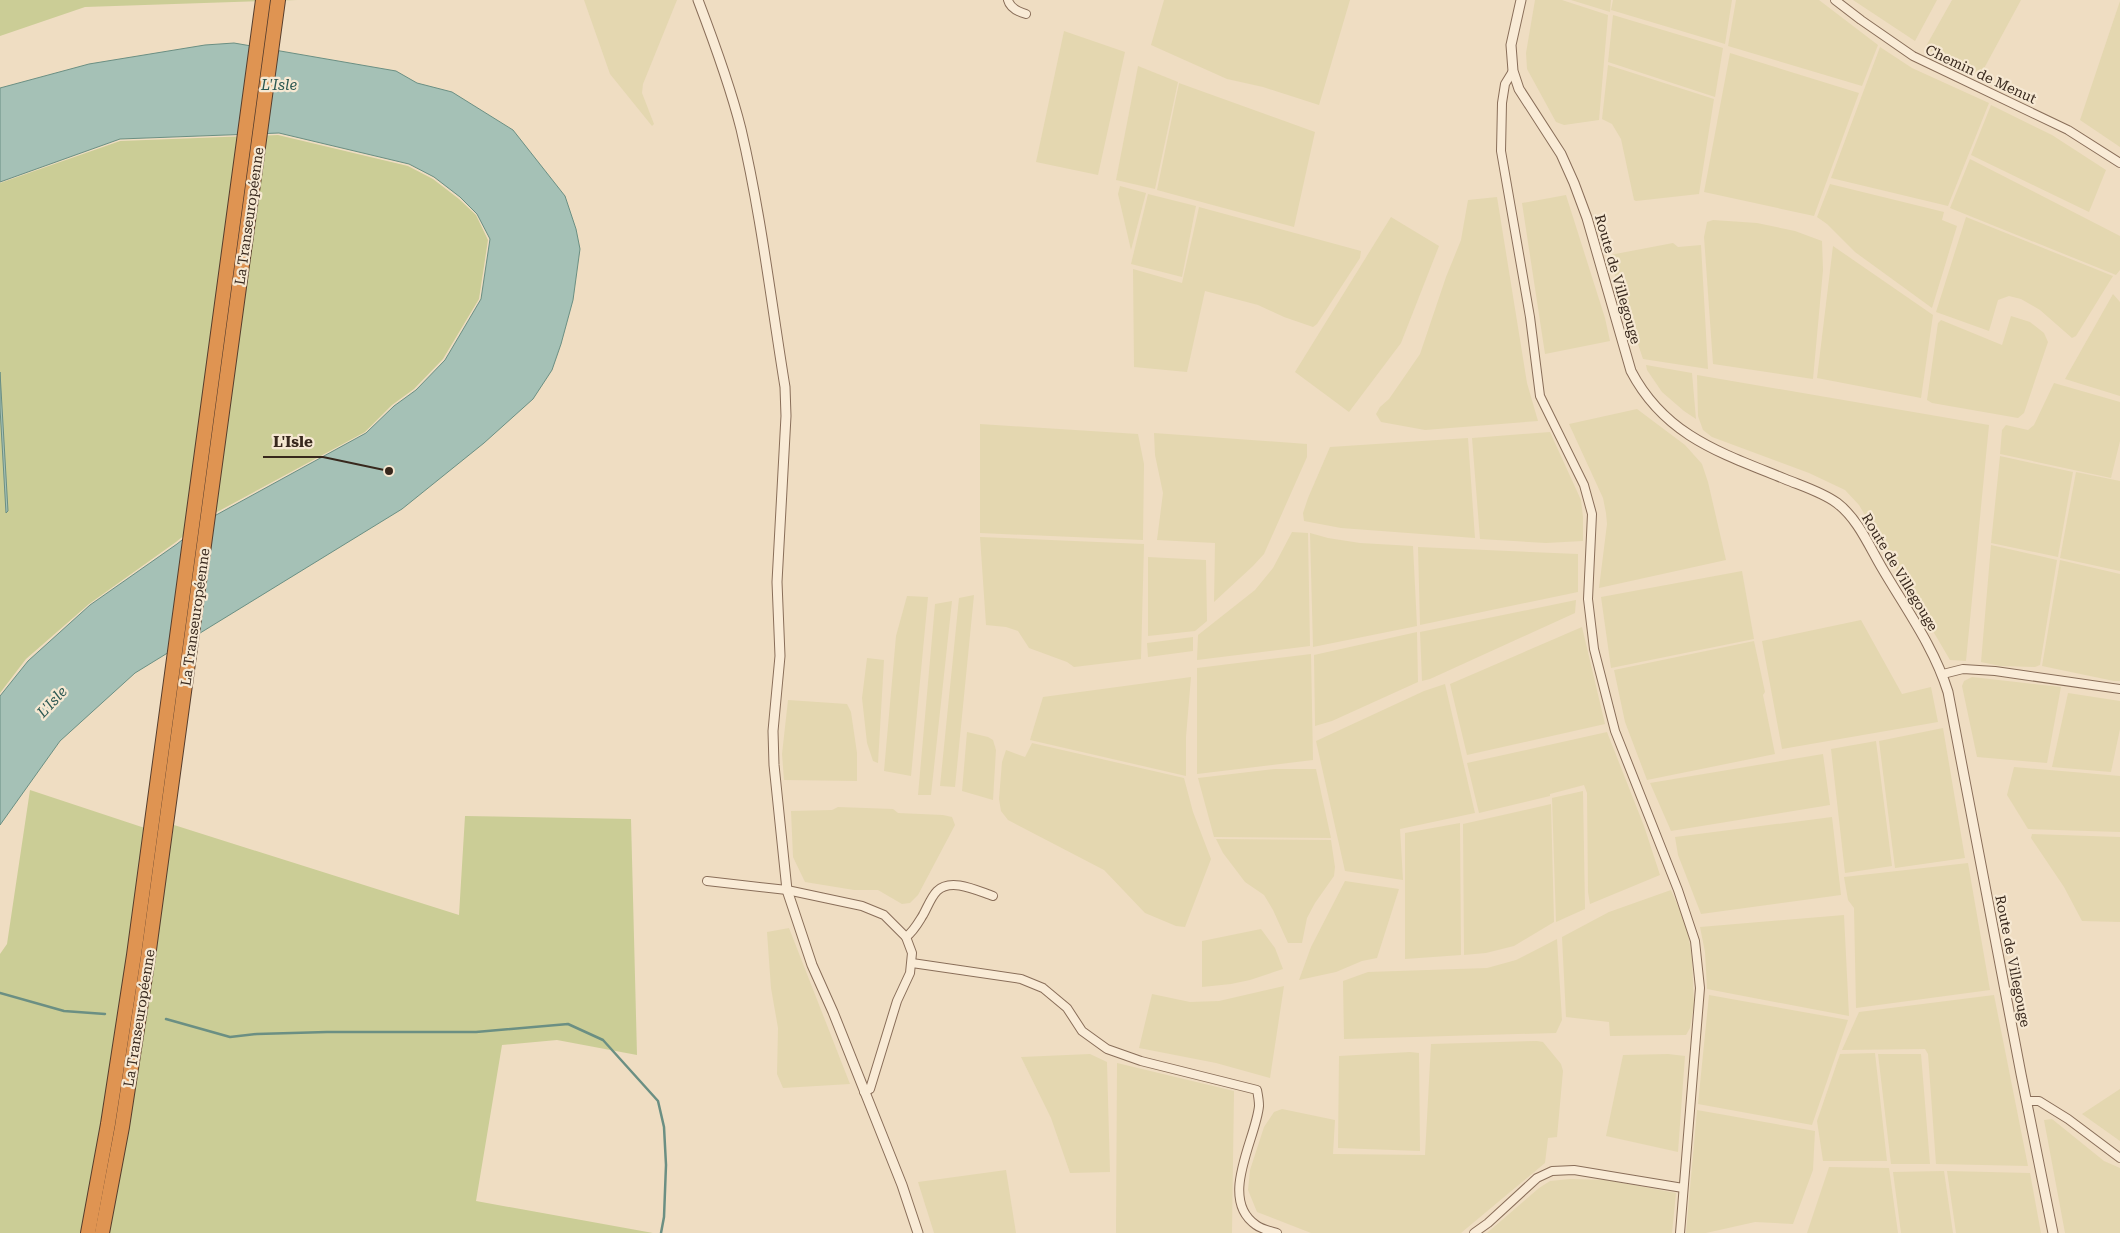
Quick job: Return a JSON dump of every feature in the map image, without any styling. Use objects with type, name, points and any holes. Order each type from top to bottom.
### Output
[{"type":"highway","name":"La Transeuropéenne","points":[[88,1233],[108,1124],[133,964],[263,0]]},
{"type":"highway","name":"La Transeuropéenne","points":[[102,1233],[122,1127],[148,958],[278,0]]},
{"type":"street","points":[[698,0],[728,84],[740,127],[759,216],[785,387],[786,416],[777,582],[780,656],[773,731],[774,765],[787,890],[812,965],[833,1012],[902,1185],[918,1233]]},
{"type":"street","points":[[1008,0],[1009,4],[1026,14]]},
{"type":"street","name":"Route de Villegouge","points":[[1521,0],[1511,45],[1513,71],[1519,89],[1561,154],[1574,183],[1587,218],[1631,371],[1648,400],[1661,415],[1688,435],[1728,456],[1824,496],[1842,509],[1856,524],[1914,620],[1943,674],[2053,1233]]},
{"type":"street","name":"Chemin de Menut","points":[[1835,0],[1913,56],[2068,130],[2120,164]]},
{"type":"street","points":[[1513,71],[1505,84],[1502,103],[1501,151],[1530,317],[1540,396],[1584,485],[1592,514],[1588,595],[1590,616],[1594,649],[1615,730],[1678,890],[1695,941],[1700,988],[1680,1233]]},
{"type":"street","points":[[1943,674],[1963,669],[1995,671],[2120,689]]},
{"type":"street","points":[[708,881],[787,890],[862,906],[884,915],[906,937],[912,953],[910,973],[897,1001],[870,1089],[864,1092]]},
{"type":"street","points":[[906,937],[917,925],[936,892],[943,887],[967,888],[994,896]]},
{"type":"street","points":[[912,963],[1021,978],[1043,988],[1066,1008],[1082,1031],[1107,1049],[1141,1061],[1257,1090],[1259,1105],[1241,1169],[1240,1200],[1245,1213],[1255,1225],[1277,1233]]},
{"type":"street","points":[[2027,1101],[2039,1101],[2068,1119],[2120,1158]]},
{"type":"street","points":[[1474,1233],[1488,1223],[1537,1178],[1552,1171],[1574,1170],[1684,1188]]},
{"type":"shaded area","points":[[584,0],[677,0],[643,84],[642,93],[654,124],[652,126],[610,74]]},
{"type":"shaded area","points":[[1164,0],[1350,0],[1319,105],[1263,87],[1227,79],[1151,45]]},
{"type":"shaded area","points":[[1535,0],[1562,0],[1608,15],[1599,120],[1564,125],[1556,122],[1527,69],[1526,53]]},
{"type":"shaded area","points":[[1571,0],[1611,0],[1610,12]]},
{"type":"shaded area","points":[[1613,0],[1732,0],[1725,44],[1611,10]]},
{"type":"shaded area","points":[[1736,0],[1819,0],[1878,45],[1862,86],[1728,46]]},
{"type":"shaded area","points":[[1853,0],[1937,0],[1915,41]]},
{"type":"shaded area","points":[[1952,0],[2021,0],[1981,74],[1925,48]]},
{"type":"shaded area","points":[[2120,1],[2120,147],[2080,120]]},
{"type":"shaded area","points":[[1613,15],[1723,48],[1715,97],[1608,62]]},
{"type":"shaded area","points":[[1064,31],[1125,52],[1098,175],[1036,162]]},
{"type":"shaded area","points":[[1880,47],[1912,68],[1989,103],[1948,206],[1831,178]]},
{"type":"shaded area","points":[[1730,53],[1859,93],[1814,216],[1704,192]]},
{"type":"shaded area","points":[[1608,65],[1714,99],[1699,194],[1634,200],[1621,139],[1612,124],[1602,119]]},
{"type":"shaded area","points":[[1138,66],[1178,82],[1155,189],[1116,180]]},
{"type":"shaded area","points":[[1179,83],[1315,132],[1294,227],[1157,190]]},
{"type":"shaded area","points":[[1991,105],[2052,135],[2106,170],[2089,212],[1971,155]]},
{"type":"shaded area","points":[[1970,159],[2120,236],[2120,270],[2116,275],[1950,208]]},
{"type":"shaded area","points":[[1830,184],[1944,212],[1942,220],[1957,226],[1932,308],[1855,252],[1827,224],[1817,217]]},
{"type":"shaded area","points":[[1120,186],[1146,193],[1131,250],[1118,194]]},
{"type":"shaded area","points":[[1148,194],[1196,206],[1182,277],[1131,264]]},
{"type":"shaded area","points":[[1566,195],[1605,318],[1610,341],[1545,354],[1522,203]]},
{"type":"shaded area","points":[[1497,197],[1527,383],[1538,421],[1425,430],[1381,422],[1376,414],[1380,407],[1389,399],[1420,354],[1446,277],[1461,240],[1468,200]]},
{"type":"shaded area","points":[[1199,207],[1361,251],[1360,258],[1317,324],[1313,327],[1258,305],[1205,291],[1187,372],[1134,367],[1133,269],[1182,283]]},
{"type":"shaded area","points":[[1391,217],[1439,246],[1401,343],[1349,412],[1295,372]]},
{"type":"shaded area","points":[[1966,217],[2113,276],[2076,336],[2072,338],[2040,310],[2021,299],[2009,296],[1998,300],[1989,331],[1936,312]]},
{"type":"shaded area","points":[[1713,220],[1757,223],[1795,231],[1822,241],[1823,270],[1813,379],[1713,364],[1704,237],[1707,222]]},
{"type":"shaded area","points":[[1673,243],[1678,247],[1701,245],[1708,369],[1643,359],[1612,266],[1610,255]]},
{"type":"shaded area","points":[[1833,246],[1933,315],[1921,398],[1817,378]]},
{"type":"shaded area","points":[[2113,294],[2120,302],[2120,396],[2065,379]]},
{"type":"shaded area","points":[[2011,316],[2030,322],[2044,333],[2048,342],[2024,413],[2018,418],[1932,403],[1927,400],[1938,323],[1941,320],[2002,345]]},
{"type":"shaded area","points":[[1646,365],[1692,373],[1696,419],[1662,392],[1647,370]]},
{"type":"shaded area","points":[[1697,375],[1989,425],[1966,661],[1950,660],[1859,505],[1845,490],[1809,473],[1712,437],[1703,430],[1698,416]]},
{"type":"shaded area","points":[[2054,383],[2120,402],[2120,441],[2111,478],[2000,454],[2002,430],[2006,425],[2028,430],[2034,425]]},
{"type":"shaded area","points":[[1637,409],[1685,445],[1702,464],[1726,560],[1599,588],[1607,524],[1606,513],[1603,498],[1569,424]]},
{"type":"shaded area","points":[[980,424],[1138,434],[1144,464],[1143,540],[980,533]]},
{"type":"shaded area","points":[[1550,432],[1581,500],[1583,541],[1546,543],[1480,539],[1472,438]]},
{"type":"shaded area","points":[[1154,433],[1307,444],[1307,457],[1264,554],[1214,602],[1215,543],[1157,540],[1163,493],[1155,455]]},
{"type":"shaded area","points":[[1468,438],[1475,538],[1341,528],[1304,521],[1303,513],[1308,498],[1330,447]]},
{"type":"shaded area","points":[[2000,456],[2073,472],[2058,557],[1991,543]]},
{"type":"shaded area","points":[[2076,472],[2120,481],[2120,571],[2060,558]]},
{"type":"shaded area","points":[[1292,532],[1308,533],[1310,646],[1197,660],[1198,635],[1255,590],[1273,568]]},
{"type":"shaded area","points":[[1310,533],[1360,543],[1413,546],[1417,626],[1313,647]]},
{"type":"shaded area","points":[[980,537],[1144,544],[1141,659],[1074,667],[1067,662],[1029,648],[1018,631],[1006,627],[986,625]]},
{"type":"shaded area","points":[[1991,545],[2057,560],[2040,665],[2035,667],[2000,666],[1981,662]]},
{"type":"shaded area","points":[[1418,547],[1578,554],[1578,592],[1420,625]]},
{"type":"shaded area","points":[[1148,557],[1206,560],[1207,621],[1195,631],[1148,636]]},
{"type":"shaded area","points":[[2060,560],[2120,574],[2120,681],[2042,666]]},
{"type":"shaded area","points":[[1742,571],[1754,639],[1611,668],[1601,597]]},
{"type":"shaded area","points":[[974,595],[955,787],[940,786],[959,598]]},
{"type":"shaded area","points":[[907,596],[928,597],[911,776],[884,771],[896,636]]},
{"type":"shaded area","points":[[1576,600],[1575,613],[1422,681],[1420,632]]},
{"type":"shaded area","points":[[952,601],[931,795],[918,795],[935,604]]},
{"type":"shaded area","points":[[1861,620],[1902,694],[1931,687],[1938,722],[1782,749],[1762,641]]},
{"type":"shaded area","points":[[1582,627],[1605,724],[1467,755],[1450,684]]},
{"type":"shaded area","points":[[1417,632],[1418,682],[1332,721],[1315,726],[1314,655]]},
{"type":"shaded area","points":[[1193,637],[1193,651],[1148,657],[1147,643]]},
{"type":"shaded area","points":[[1754,641],[1775,754],[1647,780],[1625,722],[1614,670]]},
{"type":"shaded area","points":[[1311,654],[1313,760],[1197,774],[1197,668]]},
{"type":"shaded area","points":[[867,658],[884,660],[878,763],[873,761],[867,743],[862,698]]},
{"type":"shaded area","points":[[1191,677],[1186,737],[1186,776],[1030,740],[1043,697]]},
{"type":"shaded area","points":[[1972,677],[2061,687],[2047,763],[1977,757],[1962,686],[1964,681]]},
{"type":"shaded area","points":[[1445,684],[1475,813],[1400,829],[1403,880],[1345,871],[1316,741],[1424,691]]},
{"type":"shaded area","points":[[2068,693],[2120,701],[2120,729],[2111,772],[2052,767]]},
{"type":"shaded area","points":[[788,700],[847,704],[851,712],[857,753],[857,781],[784,780],[782,754]]},
{"type":"shaded area","points":[[1943,728],[1965,858],[1895,868],[1879,741]]},
{"type":"shaded area","points":[[967,732],[993,740],[996,750],[993,800],[962,791]]},
{"type":"shaded area","points":[[1607,732],[1644,826],[1660,875],[1590,904],[1588,892],[1587,793],[1584,785],[1550,794],[1550,796],[1479,813],[1467,763]]},
{"type":"shaded area","points":[[1876,741],[1892,866],[1845,873],[1831,749]]},
{"type":"shaded area","points":[[1032,743],[1184,778],[1193,812],[1211,859],[1185,927],[1176,926],[1145,913],[1104,870],[1008,820],[1001,811],[999,799],[1002,762],[1006,750],[1025,757]]},
{"type":"shaded area","points":[[1823,754],[1830,805],[1671,831],[1650,783]]},
{"type":"shaded area","points":[[2014,767],[2120,776],[2120,832],[2028,829],[2007,795]]},
{"type":"shaded area","points":[[1275,769],[1316,769],[1331,838],[1214,837],[1198,778]]},
{"type":"shaded area","points":[[1583,791],[1585,909],[1556,922],[1552,798]]},
{"type":"shaded area","points":[[1551,804],[1554,922],[1514,946],[1486,953],[1464,955],[1463,824]]},
{"type":"shaded area","points":[[838,807],[893,809],[898,813],[952,817],[955,825],[918,895],[910,903],[902,904],[878,890],[854,890],[805,882],[793,857],[791,811],[832,810]]},
{"type":"shaded area","points":[[1832,817],[1841,895],[1701,914],[1678,855],[1675,837]]},
{"type":"shaded area","points":[[1460,823],[1461,955],[1405,959],[1405,833]]},
{"type":"shaded area","points":[[2032,834],[2120,837],[2120,922],[2082,921],[2064,887],[2031,838]]},
{"type":"shaded area","points":[[1216,839],[1331,840],[1335,867],[1334,876],[1307,918],[1302,943],[1288,943],[1264,895],[1245,882],[1223,853]]},
{"type":"shaded area","points":[[1968,863],[1990,990],[1856,1008],[1854,908],[1848,900],[1844,877]]},
{"type":"shaded area","points":[[1345,881],[1399,889],[1377,958],[1362,961],[1336,972],[1299,980],[1311,947]]},
{"type":"shaded area","points":[[1671,890],[1687,927],[1692,957],[1694,1005],[1690,1028],[1686,1035],[1610,1036],[1609,1022],[1566,1017],[1562,937],[1609,912]]},
{"type":"shaded area","points":[[1844,915],[1849,1016],[1707,989],[1705,952],[1700,927]]},
{"type":"shaded area","points":[[789,928],[850,1084],[783,1088],[777,1074],[778,1028],[771,988],[767,932]]},
{"type":"shaded area","points":[[1261,929],[1275,948],[1283,969],[1250,980],[1202,987],[1202,941]]},
{"type":"shaded area","points":[[1557,939],[1562,1020],[1556,1033],[1344,1039],[1343,981],[1368,972],[1487,968],[1516,960]]},
{"type":"shaded area","points":[[1284,986],[1270,1078],[1216,1063],[1139,1048],[1152,994],[1190,1002],[1219,1001]]},
{"type":"shaded area","points":[[1709,995],[1848,1020],[1812,1125],[1698,1104]]},
{"type":"shaded area","points":[[1994,995],[2028,1166],[1936,1164],[1928,1054],[1925,1049],[1842,1050],[1859,1012]]},
{"type":"shaded area","points":[[1543,1042],[1561,1064],[1563,1071],[1557,1137],[1548,1138],[1545,1163],[1461,1233],[1311,1233],[1257,1212],[1248,1190],[1250,1170],[1264,1127],[1274,1112],[1282,1109],[1335,1120],[1333,1154],[1425,1155],[1431,1044]]},
{"type":"shaded area","points":[[1419,1053],[1420,1151],[1338,1148],[1339,1056]]},
{"type":"shaded area","points":[[1875,1053],[1887,1161],[1823,1161],[1817,1121],[1840,1054]]},
{"type":"shaded area","points":[[1090,1054],[1107,1062],[1110,1172],[1070,1173],[1051,1118],[1021,1057]]},
{"type":"shaded area","points":[[1668,1054],[1685,1056],[1678,1152],[1606,1136],[1623,1055]]},
{"type":"shaded area","points":[[1878,1054],[1921,1054],[1930,1164],[1891,1164]]},
{"type":"shaded area","points":[[1117,1063],[1234,1091],[1232,1233],[1116,1233]]},
{"type":"shaded area","points":[[2120,1089],[2120,1141],[2082,1114]]},
{"type":"shaded area","points":[[1697,1110],[1815,1131],[1813,1170],[1793,1224],[1755,1222],[1706,1233],[1686,1233]]},
{"type":"shaded area","points":[[2052,1119],[2104,1161],[2120,1168],[2120,1233],[2065,1233],[2044,1120]]},
{"type":"shaded area","points":[[1829,1167],[1889,1168],[1898,1233],[1807,1233]]},
{"type":"shaded area","points":[[1006,1170],[1016,1233],[934,1233],[918,1182]]},
{"type":"shaded area","points":[[1944,1171],[1953,1233],[1901,1233],[1893,1172]]},
{"type":"shaded area","points":[[1947,1171],[2030,1173],[2041,1233],[1956,1233]]},
{"type":"shaded area","points":[[1570,1179],[1607,1180],[1676,1193],[1672,1233],[1487,1233],[1539,1188],[1550,1181]]},
{"type":"green space","points":[[0,0],[297,0],[85,7],[0,36]]},
{"type":"green space","points":[[278,135],[408,166],[433,179],[459,199],[476,215],[488,240],[479,299],[443,359],[414,389],[392,405],[365,432],[206,518],[176,542],[89,604],[26,659],[0,693],[0,183],[120,141]]},
{"type":"green space","points":[[30,790],[172,837],[174,825],[459,915],[465,816],[631,819],[637,1055],[557,1040],[502,1045],[476,1201],[653,1233],[0,1233],[0,954],[7,944]]},
{"type":"water","points":[[234,43],[396,71],[417,83],[452,92],[513,130],[565,196],[576,229],[580,249],[573,300],[561,344],[552,370],[533,399],[484,443],[402,509],[135,673],[60,741],[0,825],[0,696],[28,661],[90,605],[177,544],[207,520],[366,433],[394,406],[416,390],[445,360],[481,299],[490,239],[477,214],[460,197],[434,177],[409,164],[279,133],[120,139],[0,182],[0,88],[89,64],[205,45]]},
{"type":"water","points":[[0,372],[8,511],[6,513],[0,408]]},
{"type":"waterway","points":[[0,993],[64,1011],[105,1014]]},
{"type":"waterway","points":[[166,1019],[230,1037],[257,1034],[327,1032],[476,1032],[568,1024],[603,1040],[658,1101],[664,1127],[666,1165],[664,1217],[661,1233]]},
{"type":"place","name":"L'Isle","points":[[389,471]]}]
